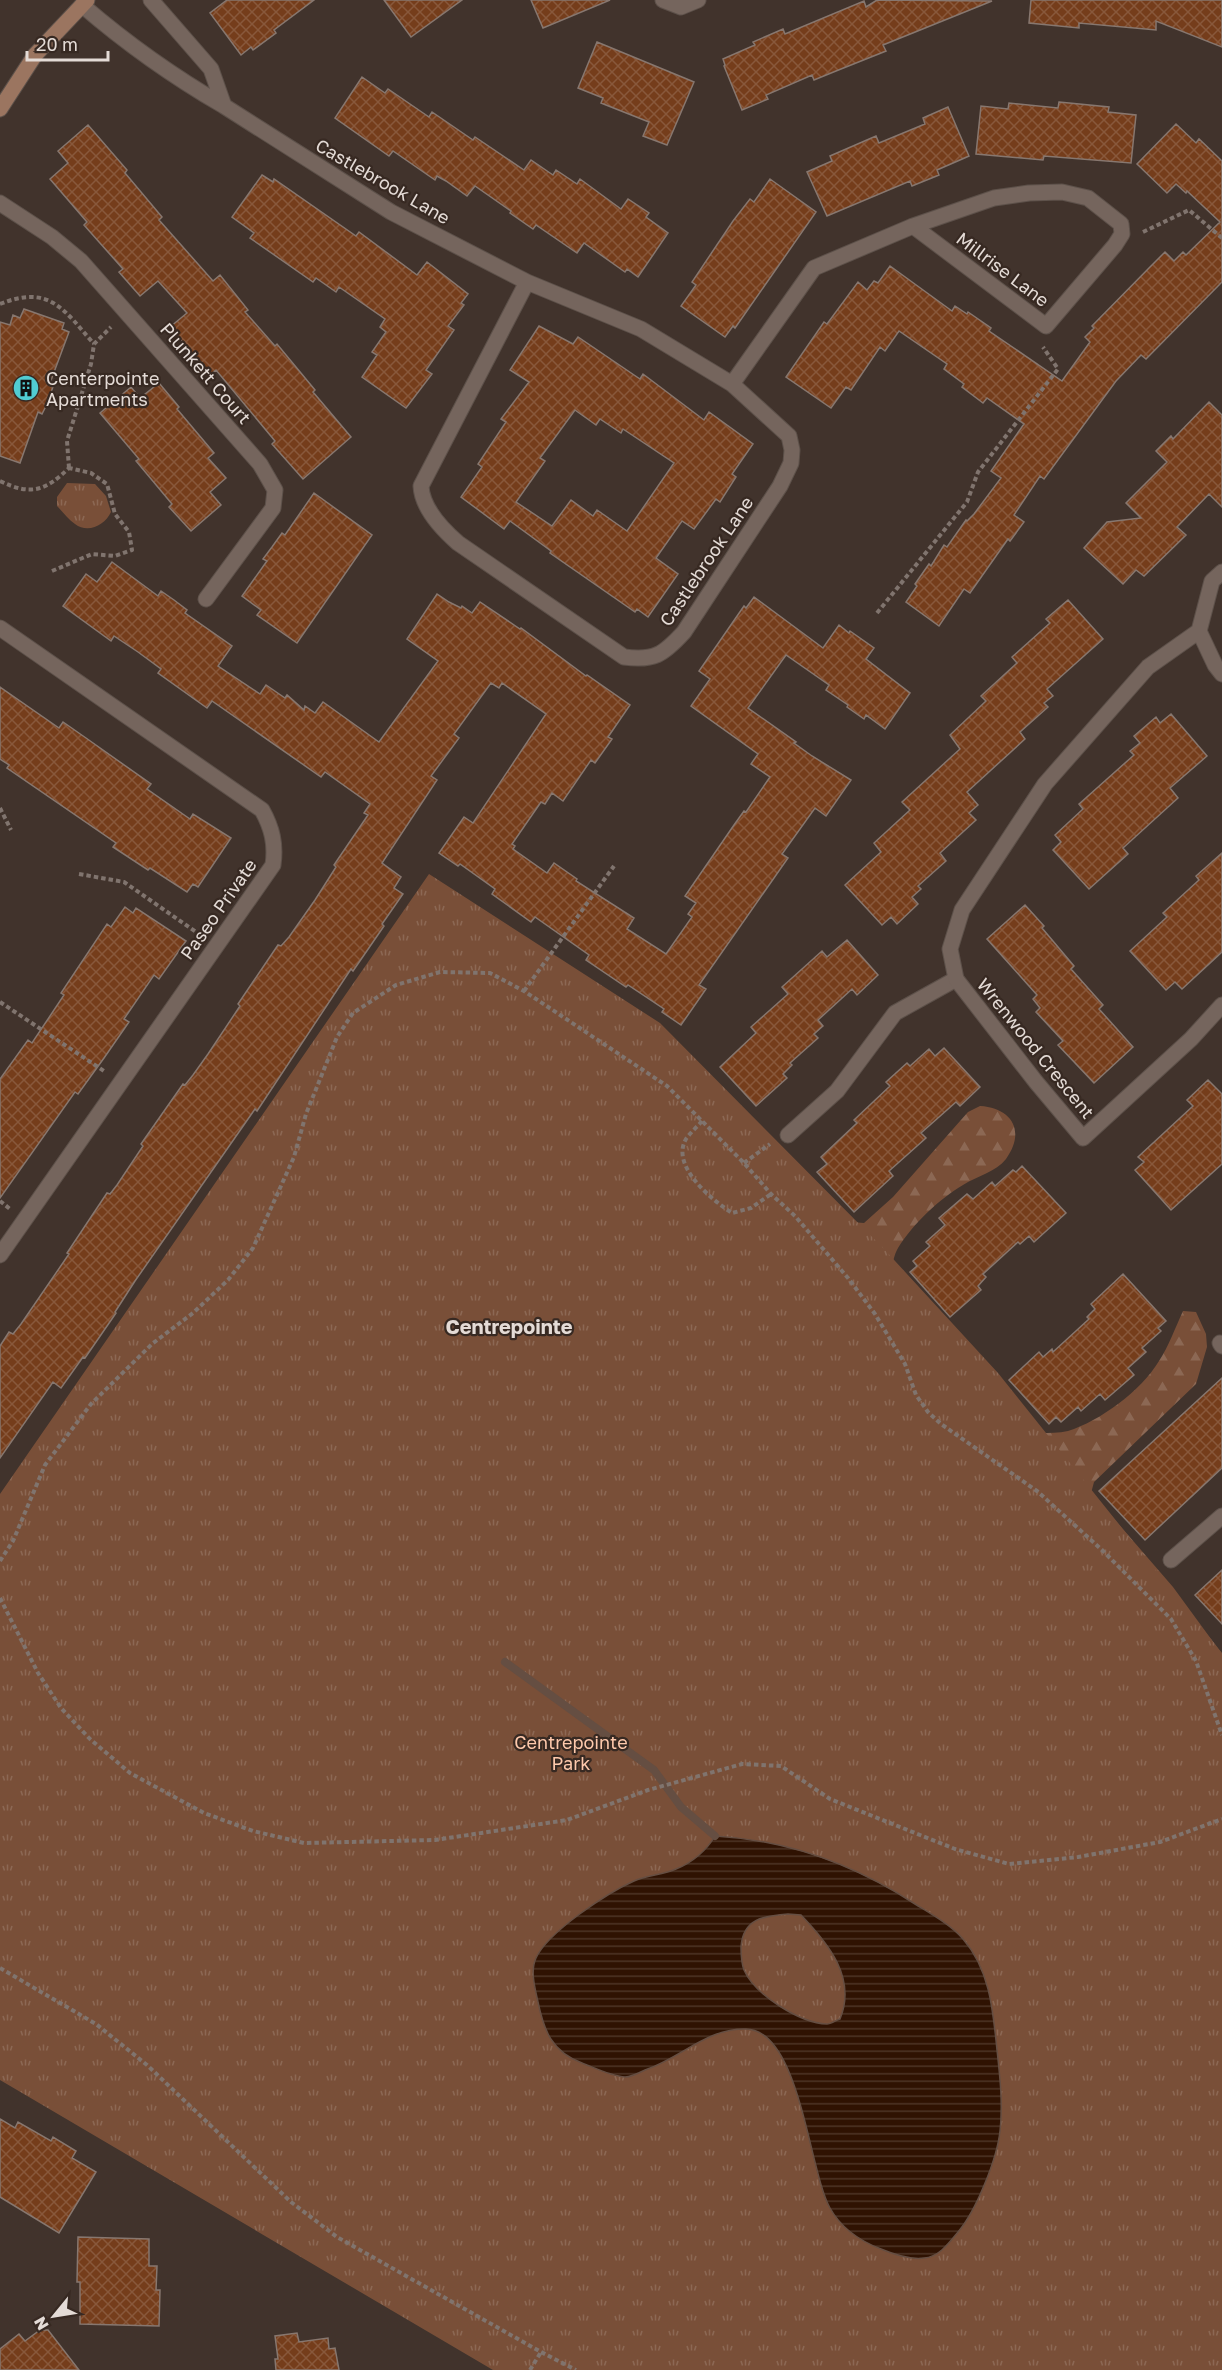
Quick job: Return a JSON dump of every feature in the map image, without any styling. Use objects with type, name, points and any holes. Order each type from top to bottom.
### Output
[{"type":"street","points":[[151,0],[211,69],[224,106]]},
{"type":"street","points":[[663,0],[681,7],[698,0]]},
{"type":"street","points":[[0,109],[35,55],[84,2]]},
{"type":"street","name":"Castlebrook Lane","points":[[84,2],[117,34],[191,86],[391,212],[527,282],[641,329],[732,384],[789,436],[792,450],[791,463],[780,486],[684,632],[655,657],[644,660],[624,657],[458,543],[442,530],[421,492],[421,486],[527,282]]},
{"type":"street","name":"Millrise Lane","points":[[732,384],[814,268],[913,226],[994,198],[1029,193],[1062,192],[1088,198],[1121,224],[1122,234],[1046,326],[913,226]]},
{"type":"street","name":"Plunkett Court","points":[[0,203],[52,237],[81,261],[260,464],[275,490],[273,508],[206,599]]},
{"type":"street","points":[[1222,572],[1212,581],[1199,631],[1215,665],[1222,674]]},
{"type":"street","name":"Paseo Private","points":[[0,628],[262,810],[270,824],[274,840],[273,865],[0,1255]]},
{"type":"street","name":"Wrenwood Crescent","points":[[1199,631],[1148,667],[1045,784],[962,910],[950,949],[956,980],[1041,1089],[1083,1138],[1191,1039],[1222,1005]]},
{"type":"street","points":[[788,1135],[837,1092],[895,1013],[956,980]]},
{"type":"street","points":[[1171,1560],[1222,1516]]},
{"type":"path","points":[[1115,245],[1189,210],[1222,238]]},
{"type":"path","points":[[0,304],[18,297],[45,298],[62,307],[94,344]]},
{"type":"path","points":[[0,481],[16,489],[37,490],[55,482],[69,468],[67,441],[91,364],[94,344],[127,312]]},
{"type":"path","points":[[878,613],[967,502],[978,472],[1058,369],[1036,337],[1046,326]]},
{"type":"path","points":[[52,571],[92,554],[115,556],[132,550],[129,532],[114,514],[106,484],[91,472],[69,468]]},
{"type":"path","points":[[0,808],[11,830]]},
{"type":"path","points":[[524,991],[614,866]]},
{"type":"path","points":[[79,874],[124,882],[216,945]]},
{"type":"path","points":[[0,1561],[18,1530],[45,1465],[91,1404],[152,1344],[193,1313],[228,1280],[253,1248],[294,1157],[306,1114],[337,1037],[353,1013],[396,985],[440,972],[490,974],[524,991],[667,1086],[795,1216],[848,1278],[875,1314],[905,1364],[916,1395],[928,1412],[941,1424],[1037,1491],[1102,1550],[1170,1619],[1196,1661],[1222,1735]]},
{"type":"path","points":[[0,1002],[121,1082]]},
{"type":"path","points":[[702,1121],[686,1140],[682,1155],[686,1168],[697,1182],[719,1205],[732,1213],[751,1208],[771,1194]]},
{"type":"path","points":[[744,1163],[770,1143],[788,1135]]},
{"type":"path","points":[[0,1598],[38,1673],[61,1708],[90,1739],[130,1773],[204,1813],[253,1831],[304,1843],[435,1840],[567,1820],[648,1790],[742,1764],[781,1766],[830,1798],[955,1849],[1009,1864],[1078,1857],[1160,1842],[1222,1819]]},
{"type":"path","points":[[0,1968],[96,2024],[147,2065],[314,2221],[576,2370]]},
{"type":"path","points":[[530,2370],[541,2352]]},
{"type":"green space","points":[[67,483],[95,484],[106,496],[111,512],[105,521],[96,527],[85,528],[68,518],[57,506],[57,497]]},
{"type":"green space","name":"Centrepointe Park","points":[[429,874],[660,1023],[884,1249],[998,1373],[1222,1653],[1222,2370],[493,2370],[0,2080],[0,1494]]},
{"type":"green space","points":[[980,1106],[1000,1111],[1008,1116],[1015,1130],[1012,1149],[997,1167],[954,1191],[919,1221],[896,1252],[889,1288],[931,1350],[966,1359],[1003,1390],[1017,1411],[1040,1433],[1068,1431],[1093,1420],[1119,1404],[1142,1383],[1159,1361],[1183,1311],[1196,1312],[1206,1334],[1207,1347],[1196,1384],[1094,1482],[1090,1497],[1109,1513],[1173,1587],[1222,1654],[1222,1686],[1220,1679],[1144,1575],[1079,1508],[1038,1473],[981,1443],[960,1428],[927,1385],[897,1325],[855,1263],[800,1207],[795,1194],[802,1182],[841,1216],[851,1222],[864,1223],[893,1197],[968,1112]]},
{"type":"shaded area","points":[[715,1836],[742,1838],[794,1849],[869,1877],[953,1929],[972,1951],[979,1964],[989,1992],[994,2021],[1001,2090],[1000,2131],[990,2170],[972,2211],[951,2241],[934,2255],[913,2258],[873,2246],[845,2228],[834,2215],[823,2190],[791,2076],[779,2052],[764,2035],[746,2029],[719,2033],[658,2065],[625,2077],[572,2058],[556,2047],[551,2039],[543,2022],[534,1980],[534,1963],[543,1948],[565,1925],[609,1894],[639,1879],[666,1873],[688,1863],[708,1846]],"holes":[[[801,1915],[830,1949],[842,1975],[845,1989],[844,2004],[840,2019],[829,2024],[804,2019],[768,1998],[750,1979],[742,1964],[741,1947],[750,1924],[771,1916]]]},
{"type":"building","points":[[227,0],[314,0],[274,30],[276,33],[253,50],[251,47],[241,55],[210,13]]},
{"type":"building","points":[[384,0],[462,0],[411,37]]},
{"type":"building","points":[[531,0],[610,0],[543,28]]},
{"type":"building","points":[[877,0],[992,1],[883,45],[886,51],[814,80],[812,75],[766,95],[768,99],[742,110],[723,59],[783,29],[785,34],[864,1],[866,7]]},
{"type":"building","points":[[1031,0],[1222,0],[1222,47],[1156,21],[1156,30],[1079,23],[1079,28],[1029,23]]},
{"type":"building","points":[[597,42],[694,82],[667,145],[643,136],[649,122],[601,103],[603,98],[578,88]]},
{"type":"building","points":[[362,77],[385,93],[388,89],[429,117],[432,112],[473,140],[475,137],[524,170],[531,160],[553,175],[556,170],[577,184],[580,179],[621,209],[628,199],[649,213],[646,217],[668,233],[638,277],[627,269],[625,272],[584,243],[577,253],[536,225],[533,229],[475,186],[467,196],[437,176],[435,180],[393,151],[389,156],[335,118]]},
{"type":"building","points":[[1059,102],[1109,107],[1108,112],[1136,115],[1131,163],[1044,156],[1043,160],[976,154],[981,106],[1008,109],[1009,103],[1058,108]]},
{"type":"building","points":[[948,107],[969,156],[937,170],[939,175],[912,186],[910,181],[827,216],[807,172],[832,161],[830,156],[876,136],[879,143],[925,124],[923,118]]},
{"type":"building","points":[[1176,124],[1196,143],[1199,139],[1222,161],[1222,282],[1146,359],[1141,355],[1116,381],[1044,479],[1040,476],[1014,515],[1024,522],[1010,541],[1008,539],[970,593],[964,589],[939,626],[906,602],[929,564],[931,566],[944,545],[947,547],[1001,478],[991,471],[1024,424],[987,398],[983,403],[962,387],[964,384],[944,369],[947,364],[899,331],[885,351],[880,347],[851,390],[846,387],[831,408],[786,377],[824,322],[827,324],[858,282],[867,290],[874,281],[878,283],[890,266],[952,311],[955,306],[967,314],[968,312],[991,328],[989,331],[1062,381],[1090,342],[1085,337],[1094,328],[1092,326],[1149,268],[1165,252],[1174,261],[1183,252],[1186,255],[1220,222],[1187,191],[1186,193],[1176,184],[1167,193],[1137,164]]},
{"type":"building","points":[[88,125],[127,170],[125,173],[162,217],[159,220],[213,281],[220,275],[248,310],[245,312],[275,346],[277,344],[351,437],[303,479],[272,444],[275,441],[216,370],[210,375],[170,327],[187,313],[158,281],[140,296],[119,272],[123,269],[84,225],[87,222],[50,179],[68,163],[58,151]]},
{"type":"building","points":[[262,175],[273,182],[274,179],[356,236],[359,232],[417,275],[427,262],[468,294],[461,303],[464,305],[448,326],[454,330],[426,370],[432,374],[406,408],[362,377],[377,355],[372,352],[386,332],[380,327],[385,319],[339,287],[336,292],[316,278],[313,282],[250,238],[254,233],[232,217]]},
{"type":"building","points":[[770,179],[816,212],[735,328],[733,326],[725,337],[681,306],[696,285],[692,282],[733,221],[750,199],[754,202]]},
{"type":"building","name":"Centerpointe Apartments","points":[[24,309],[64,323],[62,329],[69,332],[50,383],[54,384],[46,406],[42,414],[38,412],[20,463],[0,456],[0,322],[10,325],[13,315],[20,318]]},
{"type":"building","points":[[539,326],[573,344],[578,337],[640,379],[643,374],[704,420],[709,412],[753,444],[732,474],[736,477],[720,502],[716,499],[694,529],[682,521],[656,558],[678,574],[648,617],[637,609],[635,612],[550,553],[551,551],[510,521],[504,529],[461,497],[482,467],[478,464],[506,422],[501,419],[529,382],[510,370]],"holes":[[[575,410],[596,425],[600,419],[621,433],[623,429],[674,463],[627,531],[597,510],[593,516],[571,500],[552,526],[516,502],[545,461],[540,458]]]},
{"type":"building","points":[[159,383],[179,407],[177,409],[214,453],[208,458],[226,478],[210,492],[221,505],[191,531],[169,507],[172,504],[136,461],[139,459],[100,413],[131,387],[140,398]]},
{"type":"building","points":[[1209,402],[1222,415],[1222,507],[1209,494],[1177,527],[1186,535],[1144,576],[1136,570],[1123,584],[1084,548],[1107,522],[1141,518],[1126,503],[1167,462],[1156,451],[1171,436],[1173,439]]},
{"type":"building","points":[[314,493],[372,535],[297,643],[257,615],[261,610],[242,596],[267,561],[263,559],[282,533],[285,535]]},
{"type":"building","points":[[112,562],[158,596],[161,591],[174,600],[187,610],[185,613],[232,646],[218,666],[260,694],[266,685],[285,698],[287,695],[304,710],[305,706],[315,713],[323,702],[379,742],[438,661],[407,639],[437,594],[472,613],[480,602],[630,705],[608,737],[612,739],[595,763],[591,760],[563,801],[552,793],[545,804],[541,802],[512,844],[515,846],[513,849],[547,873],[554,863],[577,879],[576,881],[634,918],[627,929],[666,954],[692,917],[688,914],[696,903],[685,896],[770,777],[751,764],[758,754],[691,706],[710,679],[699,671],[744,606],[746,608],[754,597],[823,648],[839,625],[874,648],[866,659],[910,693],[885,729],[866,715],[864,719],[847,707],[848,705],[826,690],[829,685],[786,655],[748,708],[812,756],[851,780],[826,816],[815,808],[782,854],[788,858],[699,985],[706,989],[681,1025],[662,1012],[664,1009],[586,960],[589,955],[535,917],[531,922],[492,894],[495,889],[460,864],[458,866],[439,853],[464,817],[473,823],[546,714],[502,683],[499,688],[491,683],[454,734],[459,738],[431,776],[437,780],[382,863],[401,877],[394,888],[403,894],[382,924],[384,926],[353,971],[351,969],[257,1111],[255,1109],[135,1281],[85,1358],[83,1357],[61,1388],[53,1382],[0,1458],[0,1346],[9,1332],[13,1334],[21,1324],[107,1193],[110,1194],[117,1185],[143,1146],[141,1144],[183,1084],[185,1085],[208,1054],[278,945],[281,946],[289,937],[315,900],[336,867],[334,865],[368,815],[364,813],[370,804],[325,772],[321,777],[212,701],[207,708],[158,673],[161,669],[138,652],[114,636],[111,641],[63,606],[86,574],[97,582]]},
{"type":"building","points":[[1068,600],[1103,639],[1047,689],[1053,696],[1044,703],[1048,707],[1020,732],[1025,739],[967,792],[978,805],[969,813],[976,820],[940,853],[946,861],[918,886],[921,889],[912,897],[918,904],[897,924],[891,917],[882,925],[845,885],[881,852],[874,843],[910,810],[902,802],[960,749],[950,735],[986,701],[981,696],[1017,663],[1012,657],[1050,623],[1046,619]]},
{"type":"building","points":[[0,687],[59,728],[63,722],[151,784],[147,789],[190,819],[193,814],[231,838],[198,887],[193,884],[187,892],[150,868],[148,870],[113,847],[116,843],[7,768],[9,765],[0,759]]},
{"type":"building","points":[[1171,714],[1207,756],[1170,788],[1178,798],[1123,848],[1128,854],[1089,889],[1053,850],[1061,842],[1055,835],[1083,809],[1079,804],[1134,755],[1130,751],[1140,743],[1134,736],[1156,717],[1160,723]]},
{"type":"building","points":[[1222,853],[1222,952],[1182,989],[1175,982],[1166,990],[1130,951],[1167,917],[1163,913],[1199,880],[1196,876]]},
{"type":"building","points":[[1025,905],[1074,966],[1071,969],[1103,1005],[1099,1009],[1133,1047],[1094,1083],[1058,1045],[1063,1041],[1036,1012],[1040,1008],[1033,999],[1037,995],[987,939]]},
{"type":"building","points":[[125,907],[133,913],[136,908],[186,941],[159,979],[154,975],[124,1019],[129,1022],[78,1094],[75,1092],[0,1198],[0,1079],[28,1040],[32,1043],[64,995],[61,993],[107,924],[111,927]]},
{"type":"building","points":[[847,940],[878,975],[857,995],[852,989],[818,1020],[823,1026],[814,1034],[818,1038],[790,1063],[792,1065],[783,1074],[787,1078],[756,1106],[720,1067],[756,1033],[751,1027],[788,994],[782,987],[822,951],[827,957]]},
{"type":"building","points":[[944,1048],[980,1087],[960,1106],[956,1102],[921,1133],[926,1138],[889,1171],[893,1176],[854,1212],[817,1172],[827,1164],[821,1157],[857,1123],[854,1120],[890,1086],[886,1082],[907,1063],[910,1066],[929,1049],[935,1056]]},
{"type":"building","points":[[1208,1080],[1222,1094],[1222,1164],[1171,1210],[1135,1170],[1144,1162],[1138,1157],[1193,1106],[1187,1100]]},
{"type":"building","points":[[1022,1166],[1066,1213],[1034,1242],[1029,1236],[1020,1244],[1018,1242],[983,1274],[986,1277],[978,1286],[981,1290],[950,1317],[910,1272],[917,1266],[913,1261],[930,1246],[926,1242],[945,1225],[939,1218],[967,1194],[973,1199],[992,1182],[995,1186],[1013,1170],[1016,1172]]},
{"type":"building","points":[[1123,1274],[1166,1321],[1158,1328],[1161,1331],[1142,1348],[1146,1352],[1128,1368],[1134,1375],[1105,1400],[1100,1394],[1081,1411],[1078,1407],[1061,1422],[1056,1417],[1049,1424],[1009,1380],[1039,1352],[1043,1357],[1052,1349],[1053,1352],[1089,1319],[1087,1317],[1095,1309],[1091,1304]]},
{"type":"building","points":[[1222,1378],[1222,1468],[1145,1540],[1099,1491]]},
{"type":"building","points":[[1222,1570],[1222,1624],[1195,1595]]},
{"type":"building","points":[[0,2119],[15,2128],[18,2122],[51,2141],[53,2137],[76,2151],[72,2158],[96,2172],[59,2233],[0,2197]]},
{"type":"building","points":[[78,2237],[149,2239],[149,2266],[157,2266],[156,2290],[160,2290],[159,2326],[80,2324],[80,2282],[77,2282]]},
{"type":"building","points":[[40,2330],[48,2330],[79,2370],[0,2370],[0,2349],[19,2334],[25,2341]]},
{"type":"building","points":[[297,2333],[299,2342],[328,2338],[329,2349],[335,2348],[339,2370],[276,2370],[275,2359],[278,2359],[275,2336]]},
{"type":"waterway","points":[[505,1662],[654,1770],[681,1807],[715,1836]]},
{"type":"place","name":"Centerpointe Apartments","points":[[26,388]]},
{"type":"district","name":"Centrepointe","points":[[509,1326]]}]
